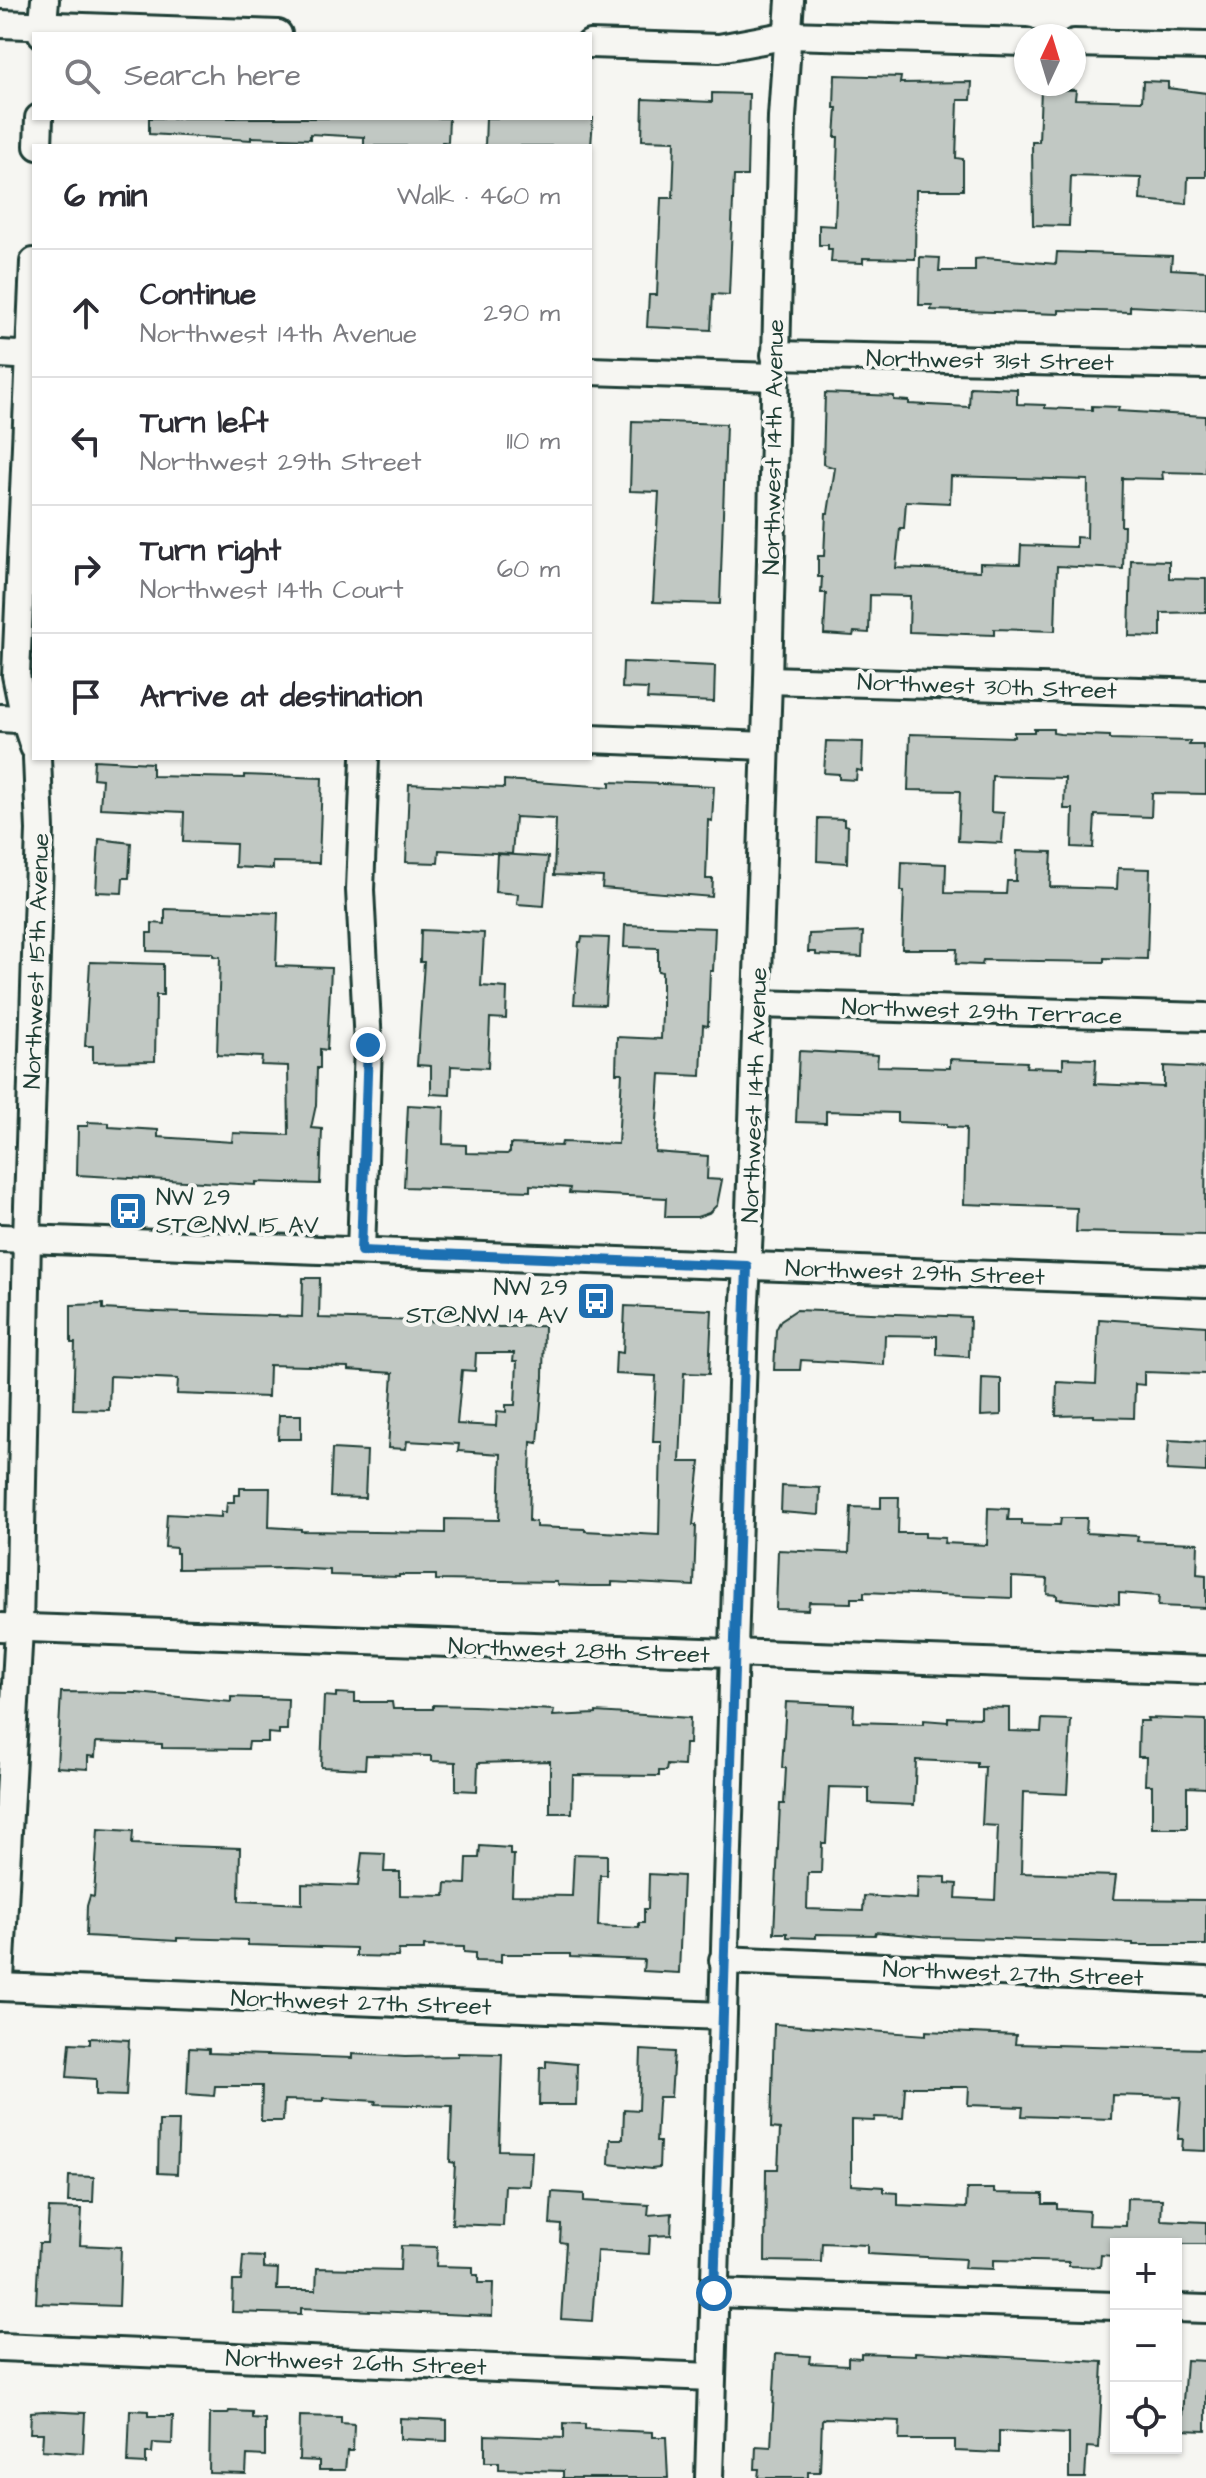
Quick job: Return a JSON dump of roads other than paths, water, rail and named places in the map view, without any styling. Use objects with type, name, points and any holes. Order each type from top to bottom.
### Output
[{"type":"street","name":"Northwest 14th Avenue","points":[[709,2478],[723,1960],[766,746],[782,117],[790,0]]},
{"type":"street","points":[[0,24],[43,20],[244,32]]},
{"type":"street","points":[[592,44],[719,48],[789,35],[1014,42]]},
{"type":"street","points":[[1086,43],[1206,46]]},
{"type":"street","points":[[38,144],[39,120]]},
{"type":"street","points":[[0,354],[32,356],[16,675],[20,719],[32,743]]},
{"type":"street","name":"Northwest 31st Street","points":[[592,371],[774,366],[1206,365]]},
{"type":"street","name":"Northwest 30th Street","points":[[768,680],[1206,693]]},
{"type":"street","points":[[592,739],[766,746]]},
{"type":"street","name":"Northwest 15th Avenue","points":[[0,1979],[9,1628],[27,1238],[40,816],[37,760]]},
{"type":"street","points":[[361,1251],[368,1045],[360,890],[365,760]]},
{"type":"street","name":"Northwest 29th Terrace","points":[[757,1004],[1206,1017]]},
{"type":"street","name":"Northwest 29th Street","points":[[0,1238],[1206,1283]]},
{"type":"street","name":"Northwest 28th Street","points":[[9,1628],[1206,1670]]},
{"type":"street","name":"Northwest 27th Street","points":[[723,1960],[1206,1981]]},
{"type":"street","name":"Northwest 27th Street","points":[[0,1987],[722,2016]]},
{"type":"street","points":[[714,2293],[1110,2306]]},
{"type":"street","points":[[1182,2308],[1206,2309]]},
{"type":"street","name":"Northwest 26th Street","points":[[0,2347],[711,2377]]},
{"type":"place","name":"NW 29 ST@NW 15 AV","points":[[128,1211]]},
{"type":"place","name":"NW 29 ST@NW 14 AV","points":[[596,1301]]}]
